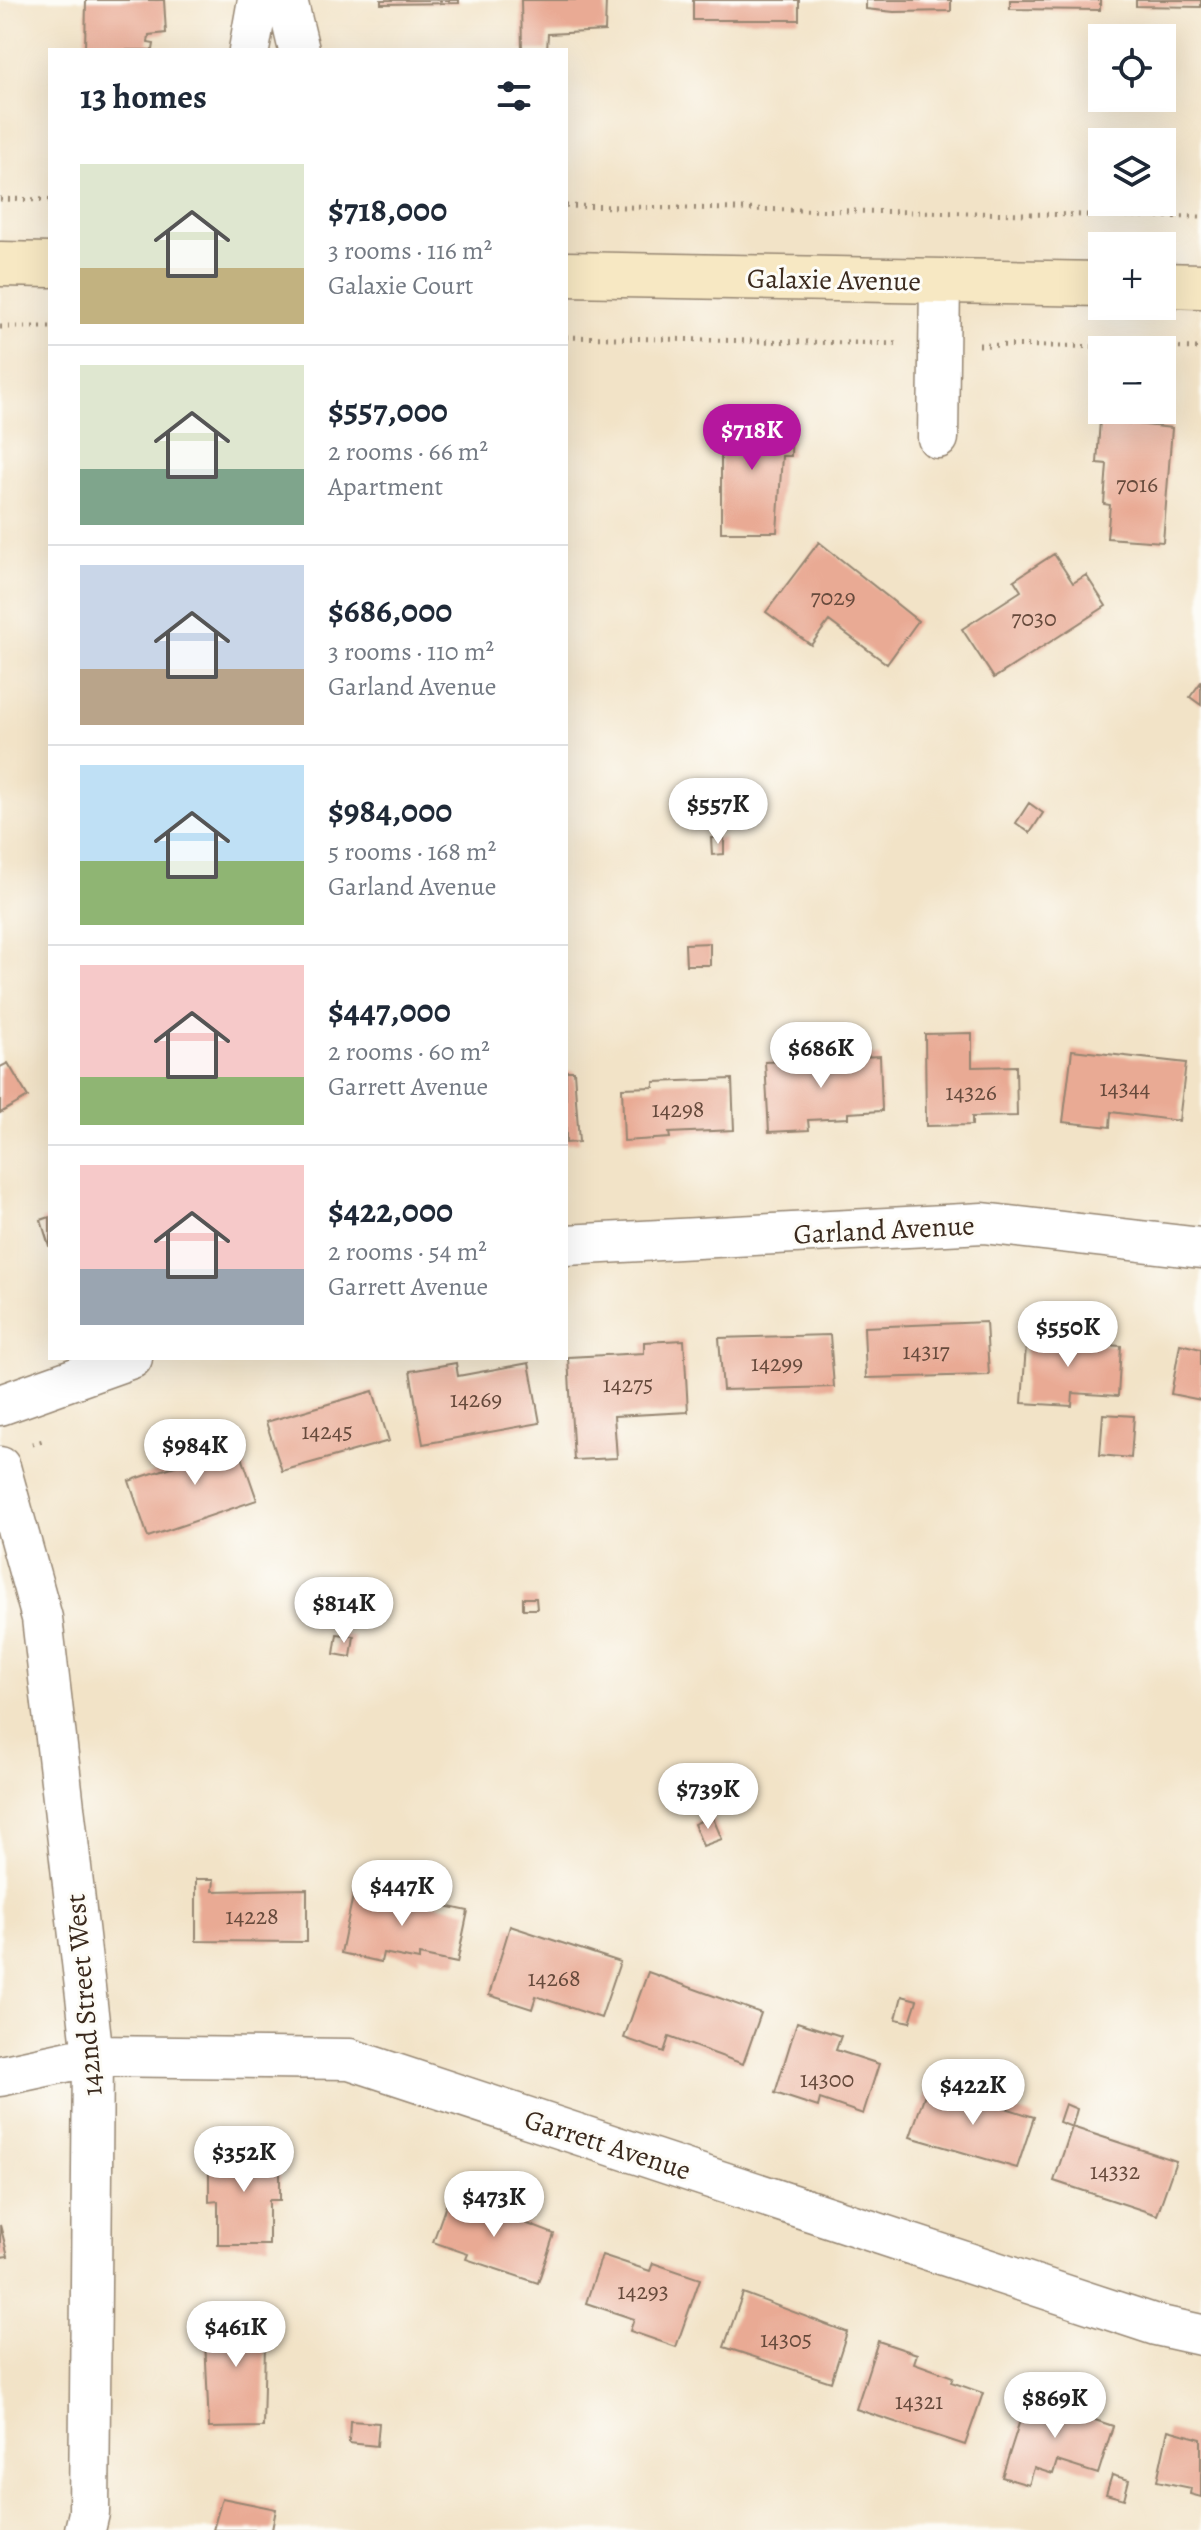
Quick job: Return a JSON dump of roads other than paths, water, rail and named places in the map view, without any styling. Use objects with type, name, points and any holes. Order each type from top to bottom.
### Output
[{"type":"street","points":[[249,48],[258,0]]},
{"type":"street","points":[[287,0],[299,48]]},
{"type":"street","points":[[0,264],[48,265]]},
{"type":"street","name":"Galaxie Avenue","points":[[568,274],[1088,284]]},
{"type":"street","points":[[938,438],[940,281]]},
{"type":"street","points":[[1176,285],[1201,286]]},
{"type":"street","name":"Garland Avenue","points":[[568,1245],[983,1223],[1201,1248]]},
{"type":"street","points":[[0,1405],[126,1360]]},
{"type":"street","name":"142nd Street West","points":[[0,1467],[42,1618],[93,2056],[89,2513],[85,2530]]},
{"type":"street","name":"Garrett Avenue","points":[[0,2076],[93,2056],[350,2059],[1156,2325],[1201,2335]]}]
